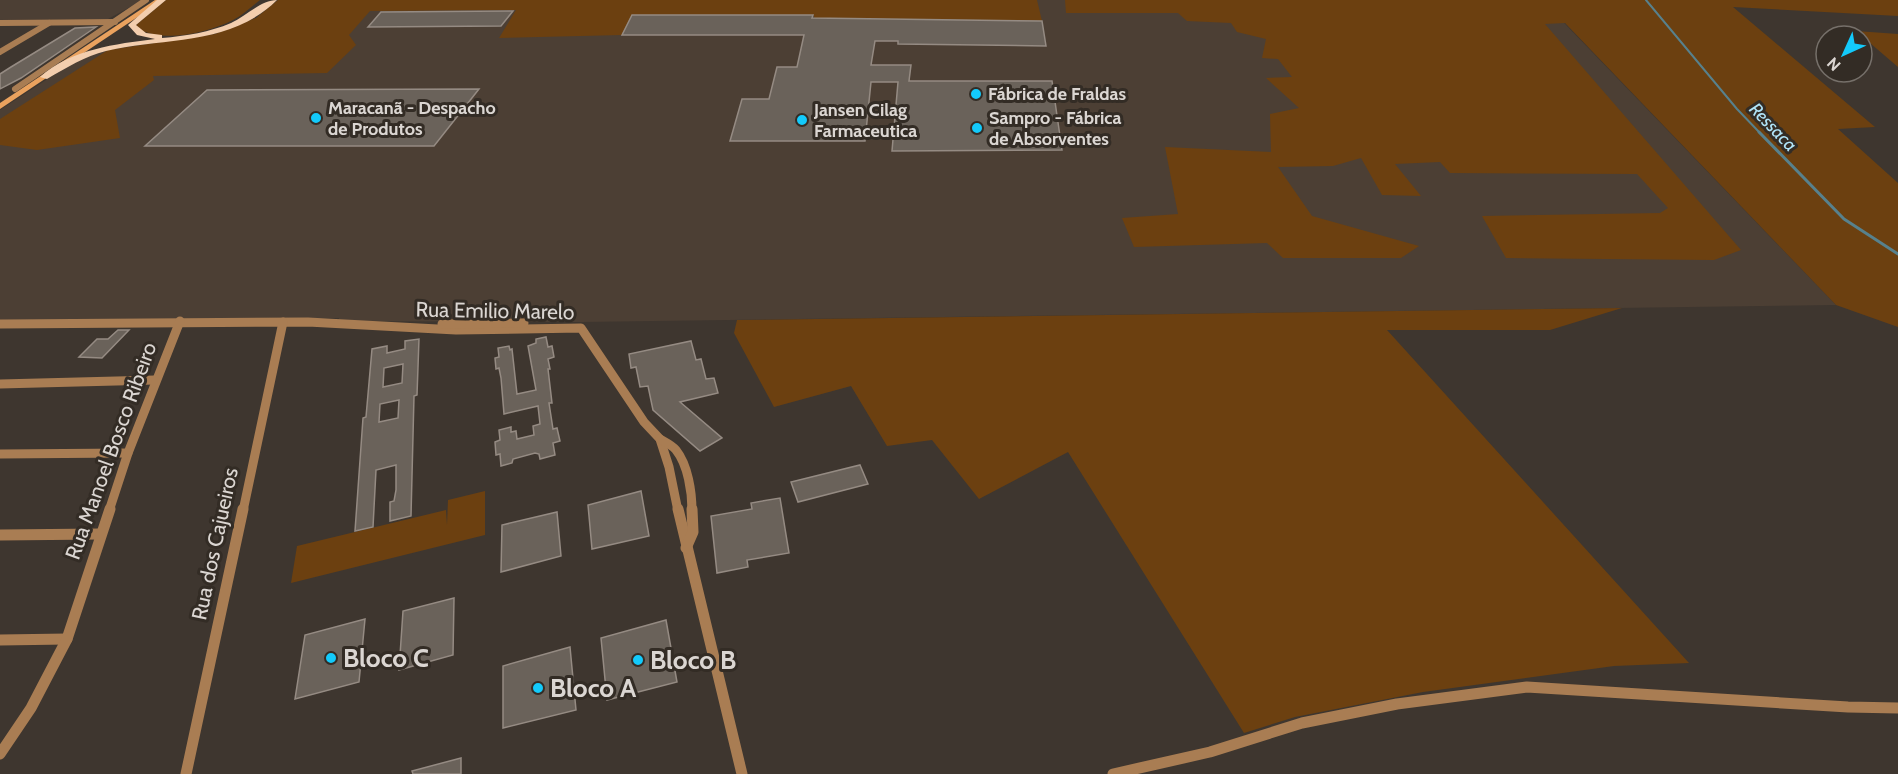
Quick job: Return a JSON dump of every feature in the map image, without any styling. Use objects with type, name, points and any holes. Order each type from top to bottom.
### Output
[{"type":"main road","points":[[0,98],[151,0]]},
{"type":"main road","points":[[161,0],[132,25],[134,30],[143,35],[158,37],[200,32],[221,27],[239,19],[263,0]]},
{"type":"main road","points":[[0,106],[161,0]]},
{"type":"main road","points":[[44,77],[82,57],[106,48],[214,33],[252,18],[273,0]]},
{"type":"street","points":[[15,89],[146,0]]},
{"type":"street","points":[[0,52],[51,22]]},
{"type":"street","points":[[0,23],[115,22]]},
{"type":"street","name":"Rua Emilio Marelo","points":[[180,321],[284,322],[423,328],[484,326],[581,328],[644,422],[660,439],[669,467],[686,548],[742,774]]},
{"type":"street","name":"Rua Manoel Bosco Ribeiro","points":[[0,324],[180,321],[128,453],[67,639],[31,708],[0,754]]},
{"type":"street","name":"Rua dos Cajueiros","points":[[186,774],[284,322]]},
{"type":"street","points":[[0,384],[155,380]]},
{"type":"street","points":[[660,439],[675,448],[684,463],[692,498],[693,532],[686,548]]},
{"type":"street","points":[[0,454],[128,453]]},
{"type":"street","points":[[669,467],[684,463]]},
{"type":"street","points":[[676,501],[692,498]]},
{"type":"street","points":[[0,535],[100,534]]},
{"type":"street","points":[[0,640],[67,639]]},
{"type":"street","points":[[1113,774],[1210,752],[1302,723],[1397,704],[1527,687],[1848,707],[1898,708]]},
{"type":"shaded area","points":[[0,0],[143,0],[108,19],[0,20]]},
{"type":"shaded area","points":[[166,0],[260,0],[233,20],[199,32],[174,36],[149,33],[138,29],[136,25]]},
{"type":"shaded area","points":[[278,0],[1542,0],[1836,305],[581,322],[339,321],[339,318],[0,320],[0,110],[69,65],[99,52],[215,34],[256,18]]},
{"type":"shaded area","points":[[278,0],[1037,0],[1042,21],[815,18],[813,15],[633,15],[622,35],[499,38],[516,10],[370,11],[349,35],[356,45],[327,73],[153,76],[154,80],[115,110],[120,138],[37,150],[0,145],[0,119],[108,50],[215,34],[256,18]]},
{"type":"shaded area","points":[[1065,0],[1898,0],[1898,16],[1733,7],[1814,75],[1814,84],[1824,84],[1875,127],[1838,129],[1898,183],[1898,327],[1836,305],[1565,23],[1545,24],[1741,250],[1714,260],[1506,258],[1482,216],[1660,213],[1668,208],[1637,174],[1450,173],[1440,162],[1395,164],[1421,196],[1382,195],[1361,158],[1333,166],[1278,167],[1312,216],[1419,246],[1401,258],[1283,258],[1267,243],[1134,247],[1122,218],[1178,214],[1165,147],[1271,152],[1270,114],[1299,108],[1266,78],[1292,77],[1278,59],[1262,58],[1266,39],[1237,32],[1231,23],[1187,21],[1178,13],[1066,13]]},
{"type":"shaded area","points":[[1874,32],[1898,34],[1898,67],[1874,46]]},
{"type":"shaded area","points":[[1622,308],[1550,330],[1387,330],[1689,663],[1614,666],[1423,692],[1295,717],[1244,733],[1068,452],[979,499],[932,440],[887,446],[851,386],[774,407],[734,333],[737,320]]},
{"type":"shaded area","points":[[485,491],[485,535],[291,583],[297,546],[446,510],[447,525],[448,500]]},
{"type":"building","points":[[513,11],[501,26],[368,27],[381,12]]},
{"type":"building","points":[[632,15],[813,15],[812,18],[1042,21],[1046,46],[898,44],[898,41],[875,41],[871,65],[911,65],[909,81],[1052,81],[1062,150],[892,151],[898,82],[871,82],[865,141],[730,141],[742,99],[769,99],[777,67],[797,67],[804,35],[622,35]]},
{"type":"building","points":[[96,27],[21,78],[0,89],[0,74],[75,28]]},
{"type":"building","name":"Maracanã - Despacho de Produtos","points":[[479,89],[434,146],[145,146],[207,90]]},
{"type":"building","points":[[118,330],[129,330],[102,358],[79,357],[97,339],[108,339]]},
{"type":"building","points":[[546,337],[548,347],[552,346],[554,357],[548,359],[552,403],[549,403],[553,429],[557,428],[560,441],[553,443],[555,455],[540,459],[539,454],[535,453],[513,459],[512,463],[501,466],[500,454],[496,455],[495,442],[500,440],[499,430],[511,427],[511,432],[516,431],[517,439],[534,435],[533,426],[540,424],[538,406],[504,414],[501,378],[499,368],[496,369],[495,358],[499,357],[498,348],[509,346],[510,350],[512,349],[517,394],[536,390],[528,346],[536,343],[536,339]]},
{"type":"building","points":[[419,339],[417,395],[414,396],[411,516],[390,521],[390,502],[394,501],[396,490],[396,465],[376,470],[373,527],[355,531],[363,418],[366,417],[372,349],[387,346],[387,353],[405,349],[405,341]],"holes":[[[403,364],[402,383],[383,387],[384,368]],[[399,400],[398,418],[379,422],[380,404]]]},
{"type":"building","points":[[691,341],[696,360],[701,359],[706,379],[714,378],[718,393],[680,402],[722,438],[700,451],[653,410],[648,386],[640,387],[636,367],[631,368],[629,354]]},
{"type":"building","points":[[860,465],[868,484],[798,502],[791,482]]},
{"type":"building","points":[[641,491],[649,536],[592,549],[588,505]]},
{"type":"building","points":[[780,498],[789,553],[747,560],[748,567],[717,573],[711,516],[752,509],[751,503]]},
{"type":"building","points":[[557,512],[561,556],[501,572],[502,525]]},
{"type":"building","points":[[454,598],[453,655],[399,670],[403,611]]},
{"type":"building","name":"Bloco C","points":[[365,619],[359,682],[295,699],[305,635]]},
{"type":"building","name":"Bloco B","points":[[666,620],[677,682],[607,700],[601,638]]},
{"type":"building","name":"Bloco A","points":[[570,647],[576,710],[503,728],[503,666]]},
{"type":"building","points":[[461,758],[461,774],[413,774],[412,771]]},
{"type":"waterway","name":"Ressaca","points":[[1646,0],[1737,109],[1761,134]]},
{"type":"waterway","name":"Ressaca","points":[[1759,132],[1844,219],[1898,254]]},
{"type":"place","name":"Fábrica de Fraldas","points":[[976,94]]},
{"type":"place","name":"Maracanã - Despacho de Produtos","points":[[316,118]]},
{"type":"place","name":"Jansen Cilag Farmaceutica","points":[[802,120]]},
{"type":"place","name":"Sampro - Fábrica de Absorventes","points":[[977,128]]},
{"type":"place","name":"Bloco C","points":[[331,658]]},
{"type":"place","name":"Bloco B","points":[[638,660]]},
{"type":"place","name":"Bloco A","points":[[538,688]]}]
